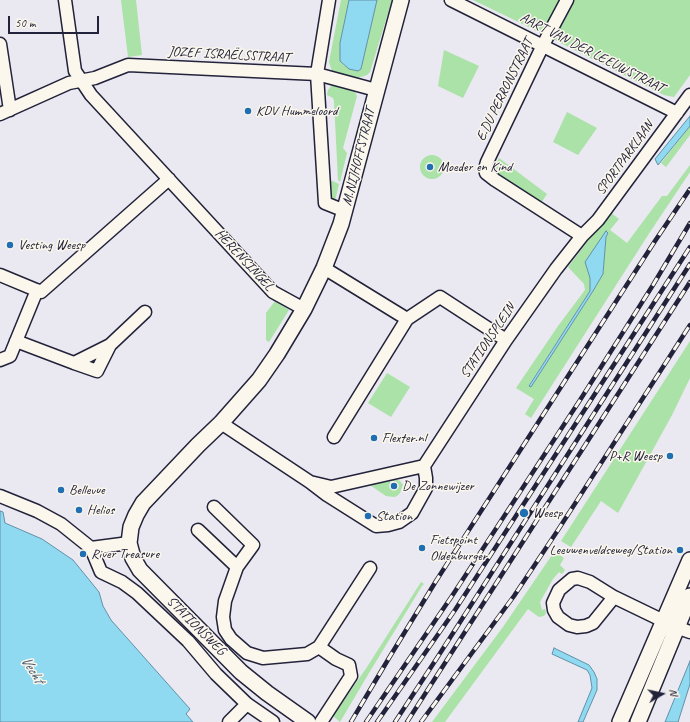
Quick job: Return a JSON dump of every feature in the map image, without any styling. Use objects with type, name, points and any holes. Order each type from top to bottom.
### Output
[{"type":"main road","name":"M.NIJHOFFSTRAAT","points":[[304,309],[324,268],[336,239],[345,211],[401,0]]},
{"type":"main road","points":[[130,543],[131,527],[143,504],[198,445],[221,423],[259,380],[277,354],[304,309]]},
{"type":"main road","name":"STATIONSWEG","points":[[130,543],[133,558],[140,570],[241,672],[267,693],[308,722]]},
{"type":"main road","points":[[620,722],[676,627],[690,560]]},
{"type":"main road","points":[[638,722],[690,596]]},
{"type":"street","name":"HERENSINGEL","points":[[65,0],[75,71],[91,95],[274,292],[304,309]]},
{"type":"street","points":[[329,0],[317,74],[325,203],[345,211]]},
{"type":"street","name":"AART VAN DER LEEUWSTRAAT","points":[[451,0],[677,113]]},
{"type":"street","name":"E.DU PERRONSTRAAT","points":[[567,0],[543,45],[486,162],[485,169],[486,173],[582,236]]},
{"type":"street","points":[[0,44],[5,112]]},
{"type":"street","name":"JOZEF ISRAËLSSTRAAT","points":[[5,112],[69,83],[96,78],[128,65],[317,74],[376,90]]},
{"type":"street","name":"SPORTPARKLAAN","points":[[582,236],[598,220],[690,95]]},
{"type":"street","points":[[0,276],[40,292],[169,179]]},
{"type":"street","name":"STATIONSPLEIN","points":[[424,466],[506,340],[582,236]]},
{"type":"street","points":[[324,268],[407,319]]},
{"type":"street","points":[[0,360],[10,356],[37,290]]},
{"type":"street","points":[[334,437],[407,319],[440,297],[506,340]]},
{"type":"street","points":[[74,363],[110,345],[145,312]]},
{"type":"street","points":[[16,341],[97,371],[110,345]]},
{"type":"street","points":[[221,423],[374,525],[388,526],[406,518],[412,513],[426,488],[424,466],[331,487],[310,482]]},
{"type":"street","name":"STATIONSWEG","points":[[0,496],[37,511],[61,524],[91,548],[101,572],[122,582],[137,593],[188,641],[216,674],[248,704],[273,722]]},
{"type":"street","points":[[214,508],[253,545],[237,567],[225,601],[222,617],[225,630],[231,639],[247,653],[263,658],[307,654],[319,647],[370,568]]},
{"type":"street","points":[[198,530],[237,567]]},
{"type":"street","points":[[91,548],[130,543]]},
{"type":"street","points":[[614,597],[593,623],[586,626],[577,627],[569,625],[558,617],[554,610],[553,603],[559,590],[572,579],[578,578],[590,582],[614,597],[676,627]]},
{"type":"street","points":[[319,647],[336,659],[349,665],[351,676],[324,717]]},
{"type":"street","points":[[228,722],[248,704]]},
{"type":"green space","points":[[121,0],[136,0],[142,55],[128,57]]},
{"type":"green space","points":[[341,0],[349,0],[340,43],[340,61],[345,66],[361,69],[377,0],[392,0],[370,72],[367,75],[358,78],[332,71],[329,62]]},
{"type":"green space","points":[[473,0],[690,0],[690,75],[674,97],[664,95]]},
{"type":"green space","points":[[444,50],[479,66],[463,98],[438,86]]},
{"type":"green space","points":[[332,85],[355,92],[357,96],[343,148],[347,153],[340,182],[338,180],[334,101],[333,98],[327,95],[328,90]]},
{"type":"green space","points":[[567,112],[597,128],[578,155],[553,142]]},
{"type":"green space","points":[[690,126],[690,135],[666,167],[661,163]]},
{"type":"green space","points":[[432,155],[437,156],[443,162],[443,172],[437,178],[432,179],[427,178],[421,172],[420,167],[421,162],[427,156]]},
{"type":"green space","points":[[499,158],[547,194],[541,203],[492,171]]},
{"type":"green space","points":[[690,165],[690,172],[531,418],[525,414],[534,399],[516,388],[558,326],[585,290],[584,284],[568,267],[610,212],[619,219],[610,230],[627,243],[662,196],[667,196]],"holes":[[[608,233],[606,237],[603,274],[531,387],[529,385],[590,291],[590,278],[586,261]]]},
{"type":"green space","points":[[328,179],[339,184],[335,201],[329,199]]},
{"type":"green space","points":[[275,301],[289,310],[269,342],[266,340],[266,313]]},
{"type":"green space","points":[[690,341],[690,378],[672,415],[618,513],[601,501],[571,547],[561,541]]},
{"type":"green space","points":[[387,373],[410,387],[391,417],[368,403]]},
{"type":"green space","points":[[395,479],[400,481],[403,485],[400,493],[394,497],[386,496],[370,485],[390,480],[390,487],[394,490],[398,486],[392,480]]},
{"type":"green space","points":[[554,552],[564,558],[560,565],[565,570],[562,574],[559,572],[553,579],[540,602],[542,610],[545,609],[546,613],[544,616],[539,617],[528,609],[445,722],[432,722],[503,627]]},
{"type":"green space","points":[[421,582],[424,584],[340,722],[333,716],[367,667]]},
{"type":"water","points":[[349,0],[377,0],[361,69],[358,71],[349,69],[340,61],[340,43]]},
{"type":"water","points":[[690,116],[690,126],[658,165],[655,159]]},
{"type":"water","points":[[606,231],[608,233],[606,237],[603,274],[531,387],[529,386],[590,291],[590,278],[585,262]]},
{"type":"water","name":"Vecht","points":[[0,511],[3,512],[5,523],[42,539],[73,560],[99,592],[103,606],[111,620],[190,709],[186,714],[193,722],[0,722]]},
{"type":"water","points":[[554,648],[589,665],[597,679],[597,690],[583,722],[578,722],[592,688],[590,675],[587,670],[552,654]]},
{"type":"water","points":[[690,661],[690,684],[678,722],[665,722]]},
{"type":"railway","points":[[351,722],[436,581],[690,189]]},
{"type":"railway","points":[[366,722],[452,596],[582,397],[653,285],[690,223]]},
{"type":"railway","points":[[377,722],[455,610],[690,247]]},
{"type":"railway","points":[[395,722],[690,264]]},
{"type":"railway","points":[[407,722],[690,282]]},
{"type":"railway","points":[[421,722],[514,596],[690,325]]},
{"type":"place","name":"KDV Hummeloord","points":[[248,111]]},
{"type":"place","name":"Moeder en Kind","points":[[430,167]]},
{"type":"place","name":"Vesting Weesp","points":[[10,245]]},
{"type":"place","name":"Flexter.nl","points":[[374,438]]},
{"type":"place","name":"P+R Weesp","points":[[670,456]]},
{"type":"place","name":"De Zonnewijzer","points":[[394,486]]},
{"type":"place","name":"Bellevue","points":[[61,490]]},
{"type":"place","name":"Helios","points":[[79,510]]},
{"type":"place","name":"Weesp","points":[[524,513]]},
{"type":"place","name":"Station","points":[[368,516]]},
{"type":"place","name":"Fietspoint Oldenburger","points":[[422,548]]},
{"type":"place","name":"Leeuwenveldseweg/Station","points":[[680,550]]},
{"type":"place","name":"River Treasure","points":[[83,554]]}]
